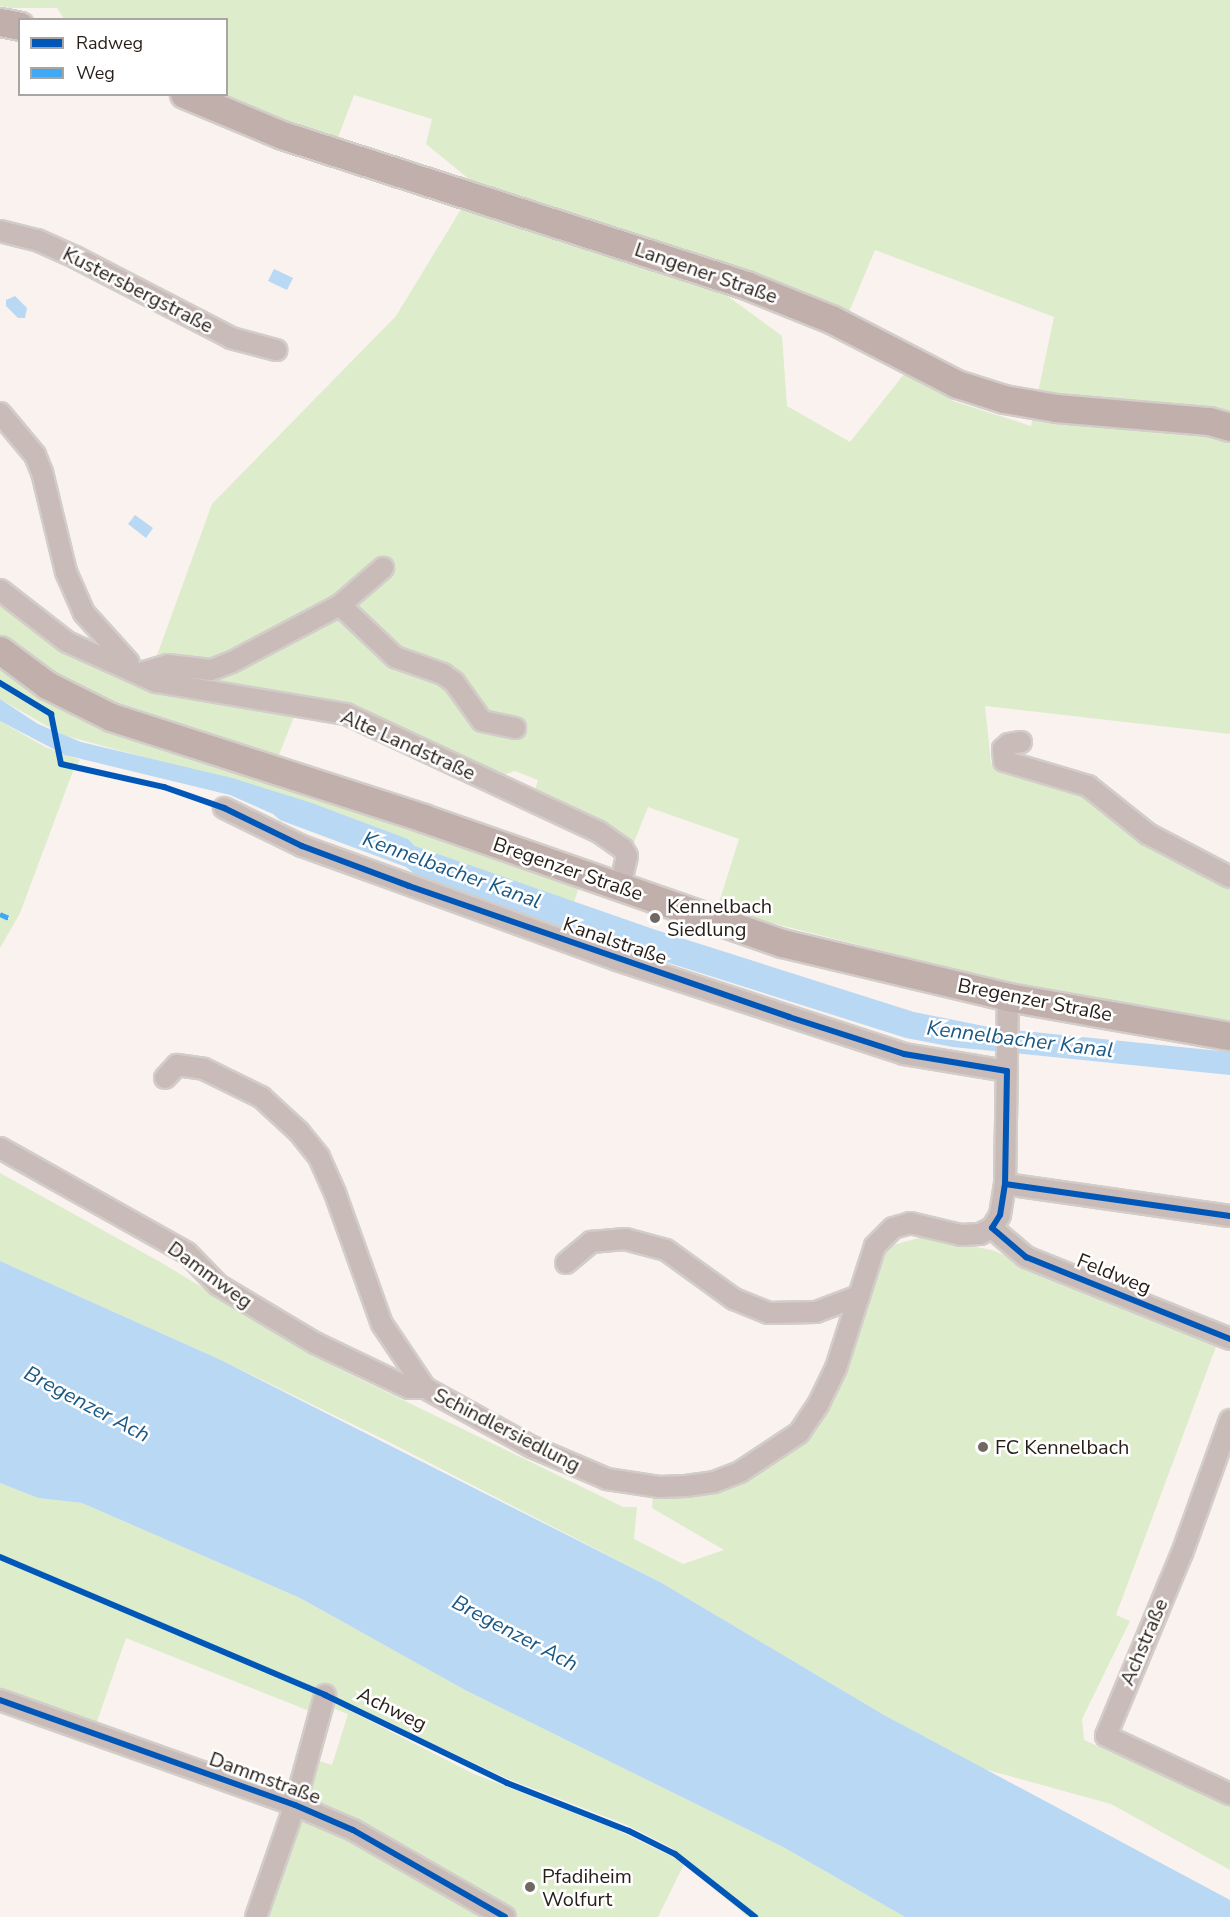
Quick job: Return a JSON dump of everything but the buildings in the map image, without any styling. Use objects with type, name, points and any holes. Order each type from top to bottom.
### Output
[{"type":"main road","points":[[0,22],[18,26]]},
{"type":"main road","name":"Langener Straße","points":[[189,96],[282,135],[747,285],[831,319],[957,384],[1004,399],[1056,408],[1209,421],[1230,427]]},
{"type":"main road","name":"Bregenzer Straße","points":[[0,650],[47,685],[111,717],[782,943],[1007,1008],[1230,1036]]},
{"type":"street","name":"Kustersbergstraße","points":[[0,231],[37,240],[75,256],[231,338],[276,350]]},
{"type":"street","points":[[0,413],[35,455],[42,472],[66,572],[84,613],[113,649],[140,673],[168,665],[212,670],[340,605],[383,568]]},
{"type":"street","name":"Alte Landstraße","points":[[0,590],[67,642],[156,682],[346,714],[599,832],[627,856],[620,887]]},
{"type":"street","points":[[340,605],[395,657],[443,674],[454,682],[482,721],[515,728]]},
{"type":"street","points":[[1021,742],[1009,744],[1003,749],[1004,760],[1088,786],[1148,834],[1230,877]]},
{"type":"street","name":"Kanalstraße","points":[[224,808],[302,846],[658,974],[904,1054],[1006,1066]]},
{"type":"street","points":[[992,1228],[1000,1215],[1005,1184],[1007,1008]]},
{"type":"street","name":"Schindlersiedlung","points":[[165,1078],[177,1065],[204,1069],[261,1097],[299,1132],[319,1157],[335,1193],[382,1324],[425,1388],[532,1447],[608,1479],[660,1487],[714,1482],[740,1472],[799,1433],[818,1405],[836,1368],[875,1246],[893,1228],[910,1223],[961,1235],[980,1234],[992,1228]]},
{"type":"street","name":"Dammweg","points":[[0,1148],[187,1253],[218,1285],[306,1337],[409,1388],[425,1388]]},
{"type":"street","points":[[1005,1184],[1230,1216]]},
{"type":"street","name":"Feldweg","points":[[992,1228],[1026,1257],[1230,1339]]},
{"type":"street","points":[[566,1263],[591,1242],[625,1239],[666,1250],[734,1299],[768,1313],[816,1312],[859,1296]]},
{"type":"street","name":"Achstraße","points":[[1230,1420],[1182,1553],[1106,1736],[1230,1794]]},
{"type":"street","name":"Dammstraße","points":[[256,1917],[295,1805],[325,1695]]},
{"type":"street","name":"Dammstraße","points":[[0,1700],[295,1805],[353,1830],[505,1917]]},
{"type":"green space","points":[[0,0],[1230,0],[1230,734],[985,706],[991,763],[1084,792],[1230,883],[1230,1024],[1009,983],[717,909],[739,839],[648,807],[633,845],[533,797],[538,780],[515,771],[497,777],[395,727],[154,677],[155,661],[212,504],[396,316],[463,206],[722,292],[782,336],[787,406],[850,442],[909,368],[953,401],[1031,426],[1054,317],[875,250],[846,319],[490,196],[426,144],[432,119],[354,95],[335,145],[215,96],[228,96],[228,18],[63,18],[57,8],[0,6]]},
{"type":"green space","points":[[0,594],[140,675],[297,709],[277,760],[81,692],[0,639]]},
{"type":"green space","points":[[0,661],[580,884],[574,902],[415,846],[408,839],[312,803],[63,735],[0,699]]},
{"type":"green space","points":[[0,721],[45,747],[80,760],[73,771],[20,913],[0,948]]},
{"type":"green space","points":[[0,1173],[160,1262],[339,1369],[623,1507],[637,1507],[634,1539],[683,1564],[724,1550],[652,1508],[653,1494],[723,1484],[802,1436],[878,1249],[923,1237],[992,1250],[1217,1344],[1116,1615],[1130,1621],[1082,1719],[1084,1740],[1230,1806],[1230,1870],[1111,1804],[984,1769],[884,1715],[660,1582],[391,1443],[221,1360],[0,1261]]},
{"type":"green space","points":[[0,1483],[38,1498],[82,1503],[300,1598],[465,1690],[783,1847],[905,1917],[748,1917],[684,1864],[658,1917],[256,1917],[295,1805],[313,1801],[304,1779],[309,1758],[332,1765],[348,1714],[324,1705],[317,1714],[126,1638],[93,1733],[0,1700]],"holes":[[[353,1706],[508,1779],[627,1825],[672,1848],[683,1862],[615,1829],[474,1774],[350,1711]]]},
{"type":"water","points":[[274,269],[293,278],[287,290],[268,281]]},
{"type":"water","points":[[15,296],[27,308],[25,318],[18,318],[6,306],[6,300]]},
{"type":"water","points":[[135,515],[153,528],[146,538],[128,524]]},
{"type":"water","name":"Kennelbacher Kanal","points":[[0,699],[38,724],[81,742],[232,778],[312,803],[408,839],[415,846],[656,930],[914,1012],[994,1028],[1230,1052],[1230,1075],[953,1047],[906,1038],[596,940],[421,879],[406,867],[280,820],[273,814],[230,795],[65,755],[0,721]]},
{"type":"water","name":"Bregenzer Ach","points":[[0,1261],[221,1360],[660,1582],[884,1715],[1230,1900],[1230,1917],[905,1917],[783,1847],[465,1690],[300,1598],[82,1503],[38,1498],[0,1483]]},
{"type":"marked path","points":[[0,914],[11,919]]},
{"type":"cycle path","points":[[0,683],[51,714],[61,764],[164,787],[224,808],[302,846],[409,886],[789,1017],[904,1054],[1007,1071],[1005,1184],[1000,1215],[992,1228],[1026,1257],[1230,1339]]},
{"type":"cycle path","points":[[1005,1184],[1230,1216]]},
{"type":"cycle path","name":"Achweg","points":[[0,1557],[325,1695],[507,1783],[629,1831],[675,1854],[755,1917]]},
{"type":"cycle path","points":[[0,1700],[295,1805],[353,1830],[505,1917]]},
{"type":"place","name":"Kennelbach Siedlung","points":[[655,918]]},
{"type":"place","name":"FC Kennelbach","points":[[983,1447]]},
{"type":"place","name":"Pfadiheim Wolfurt","points":[[530,1887]]}]
